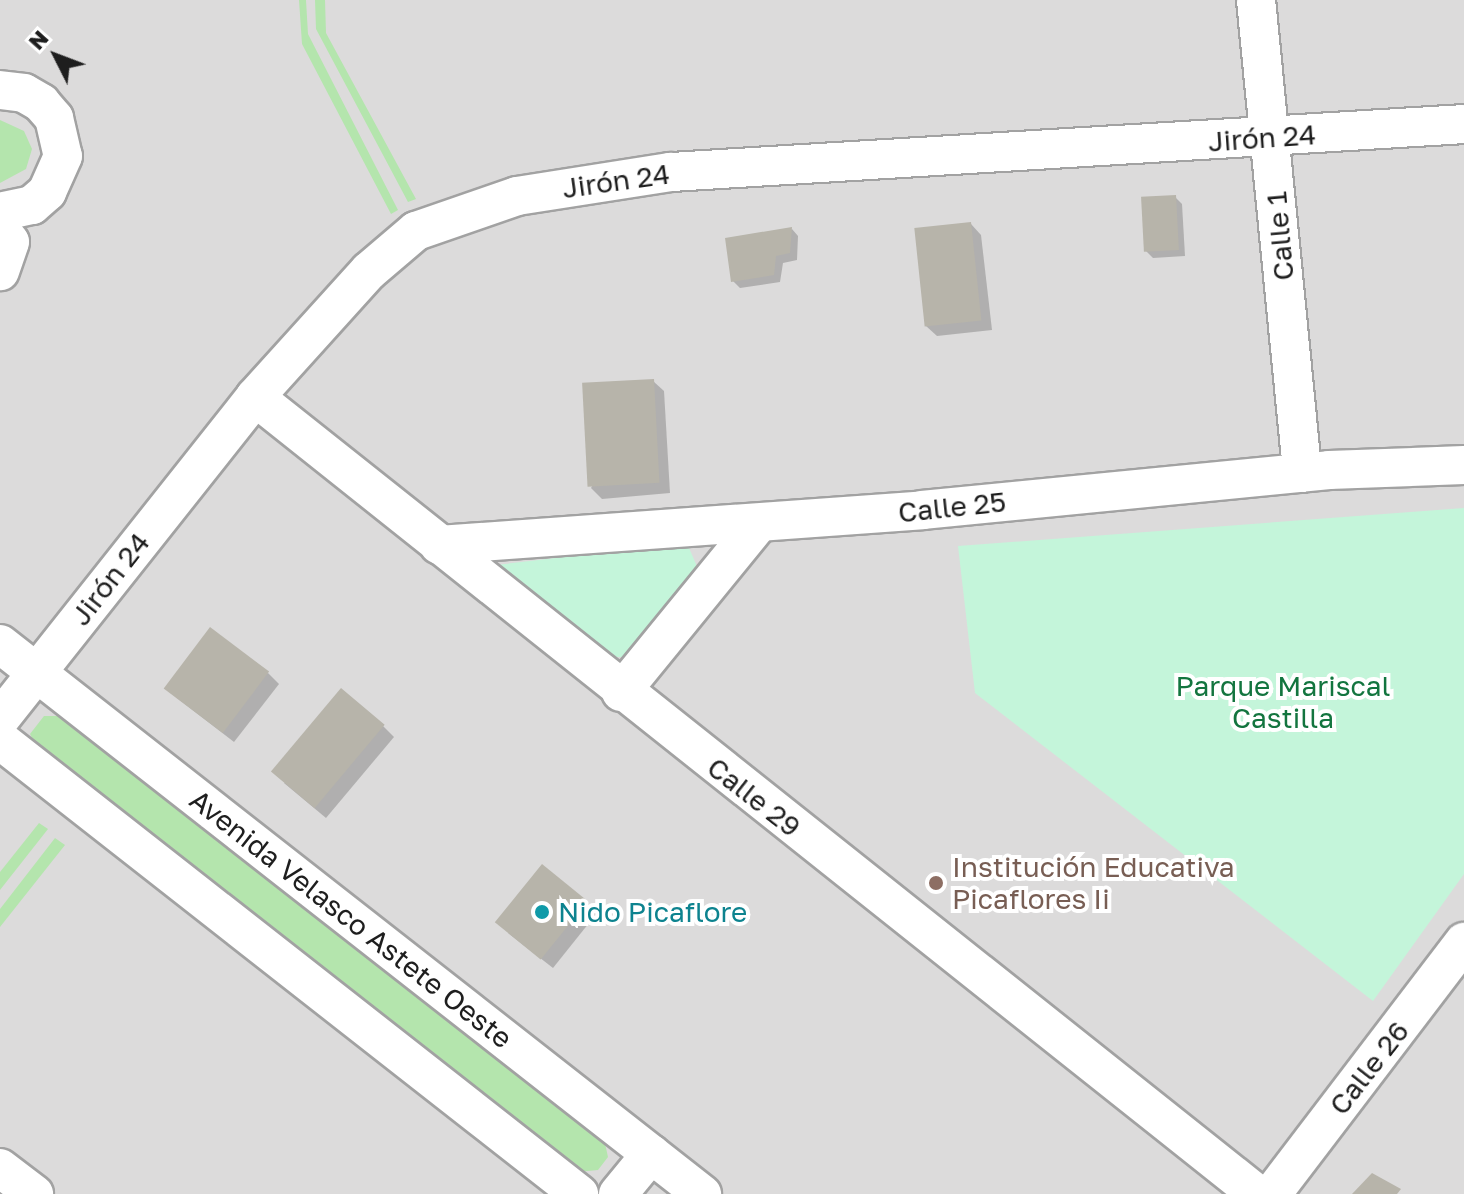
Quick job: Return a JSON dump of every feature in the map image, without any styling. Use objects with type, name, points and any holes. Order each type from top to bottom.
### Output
[{"type":"street","name":"Calle 1","points":[[1256,0],[1302,473]]},
{"type":"street","points":[[0,90],[24,93],[41,103],[54,118],[63,156],[47,192],[3,239]]},
{"type":"street","name":"Jirón 24","points":[[0,719],[255,397],[369,271],[416,231],[517,196],[671,172],[1464,124]]},
{"type":"street","name":"Calle 29","points":[[255,397],[621,692],[1257,1194]]},
{"type":"street","name":"Calle 25","points":[[439,545],[759,523],[1302,473],[1464,465]]},
{"type":"street","points":[[621,692],[759,523]]},
{"type":"street","name":"Avenida Velasco Astete Oeste","points":[[0,644],[702,1194]]},
{"type":"street","points":[[0,740],[579,1194]]},
{"type":"street","name":"Calle 26","points":[[1272,1194],[1464,942]]},
{"type":"street","points":[[618,1194],[651,1154]]},
{"type":"street","points":[[0,1168],[34,1194]]},
{"type":"shaded area","points":[[0,0],[1464,0],[1464,1194],[0,1194]]},
{"type":"green space","points":[[299,0],[306,0],[308,34],[398,210],[391,214],[302,44]]},
{"type":"green space","points":[[315,0],[325,0],[326,33],[416,199],[408,202],[316,29]]},
{"type":"green space","points":[[0,120],[24,131],[32,149],[26,169],[0,183]]},
{"type":"green space","name":"Parque Mariscal Castilla","points":[[1464,508],[1464,874],[1373,1001],[975,693],[958,546]]},
{"type":"green space","points":[[677,544],[689,548],[699,571],[637,650],[622,657],[607,657],[496,565]]},
{"type":"green space","points":[[44,716],[62,716],[604,1139],[608,1157],[598,1170],[577,1172],[38,751],[30,734]]},
{"type":"green space","points":[[39,823],[48,829],[0,890],[0,872]]},
{"type":"green space","points":[[55,838],[65,845],[0,927],[0,909]]},
{"type":"building","points":[[1176,195],[1179,250],[1144,252],[1141,197]]},
{"type":"building","points":[[971,222],[981,320],[925,326],[914,228]]},
{"type":"building","points":[[792,227],[790,253],[776,256],[774,275],[731,282],[725,238]]},
{"type":"building","points":[[654,379],[659,483],[588,487],[582,383]]},
{"type":"building","points":[[210,627],[269,672],[223,733],[164,688]]},
{"type":"building","points":[[341,688],[385,725],[315,808],[271,771]]},
{"type":"building","name":"Nido Picaflore","points":[[542,864],[588,901],[541,959],[495,922]]},
{"type":"building","points":[[1372,1173],[1401,1189],[1397,1194],[1352,1194]]},
{"type":"place","name":"Institución Educativa Picaflores Ii","points":[[936,883]]},
{"type":"place","name":"Nido Picaflore","points":[[542,912]]}]
